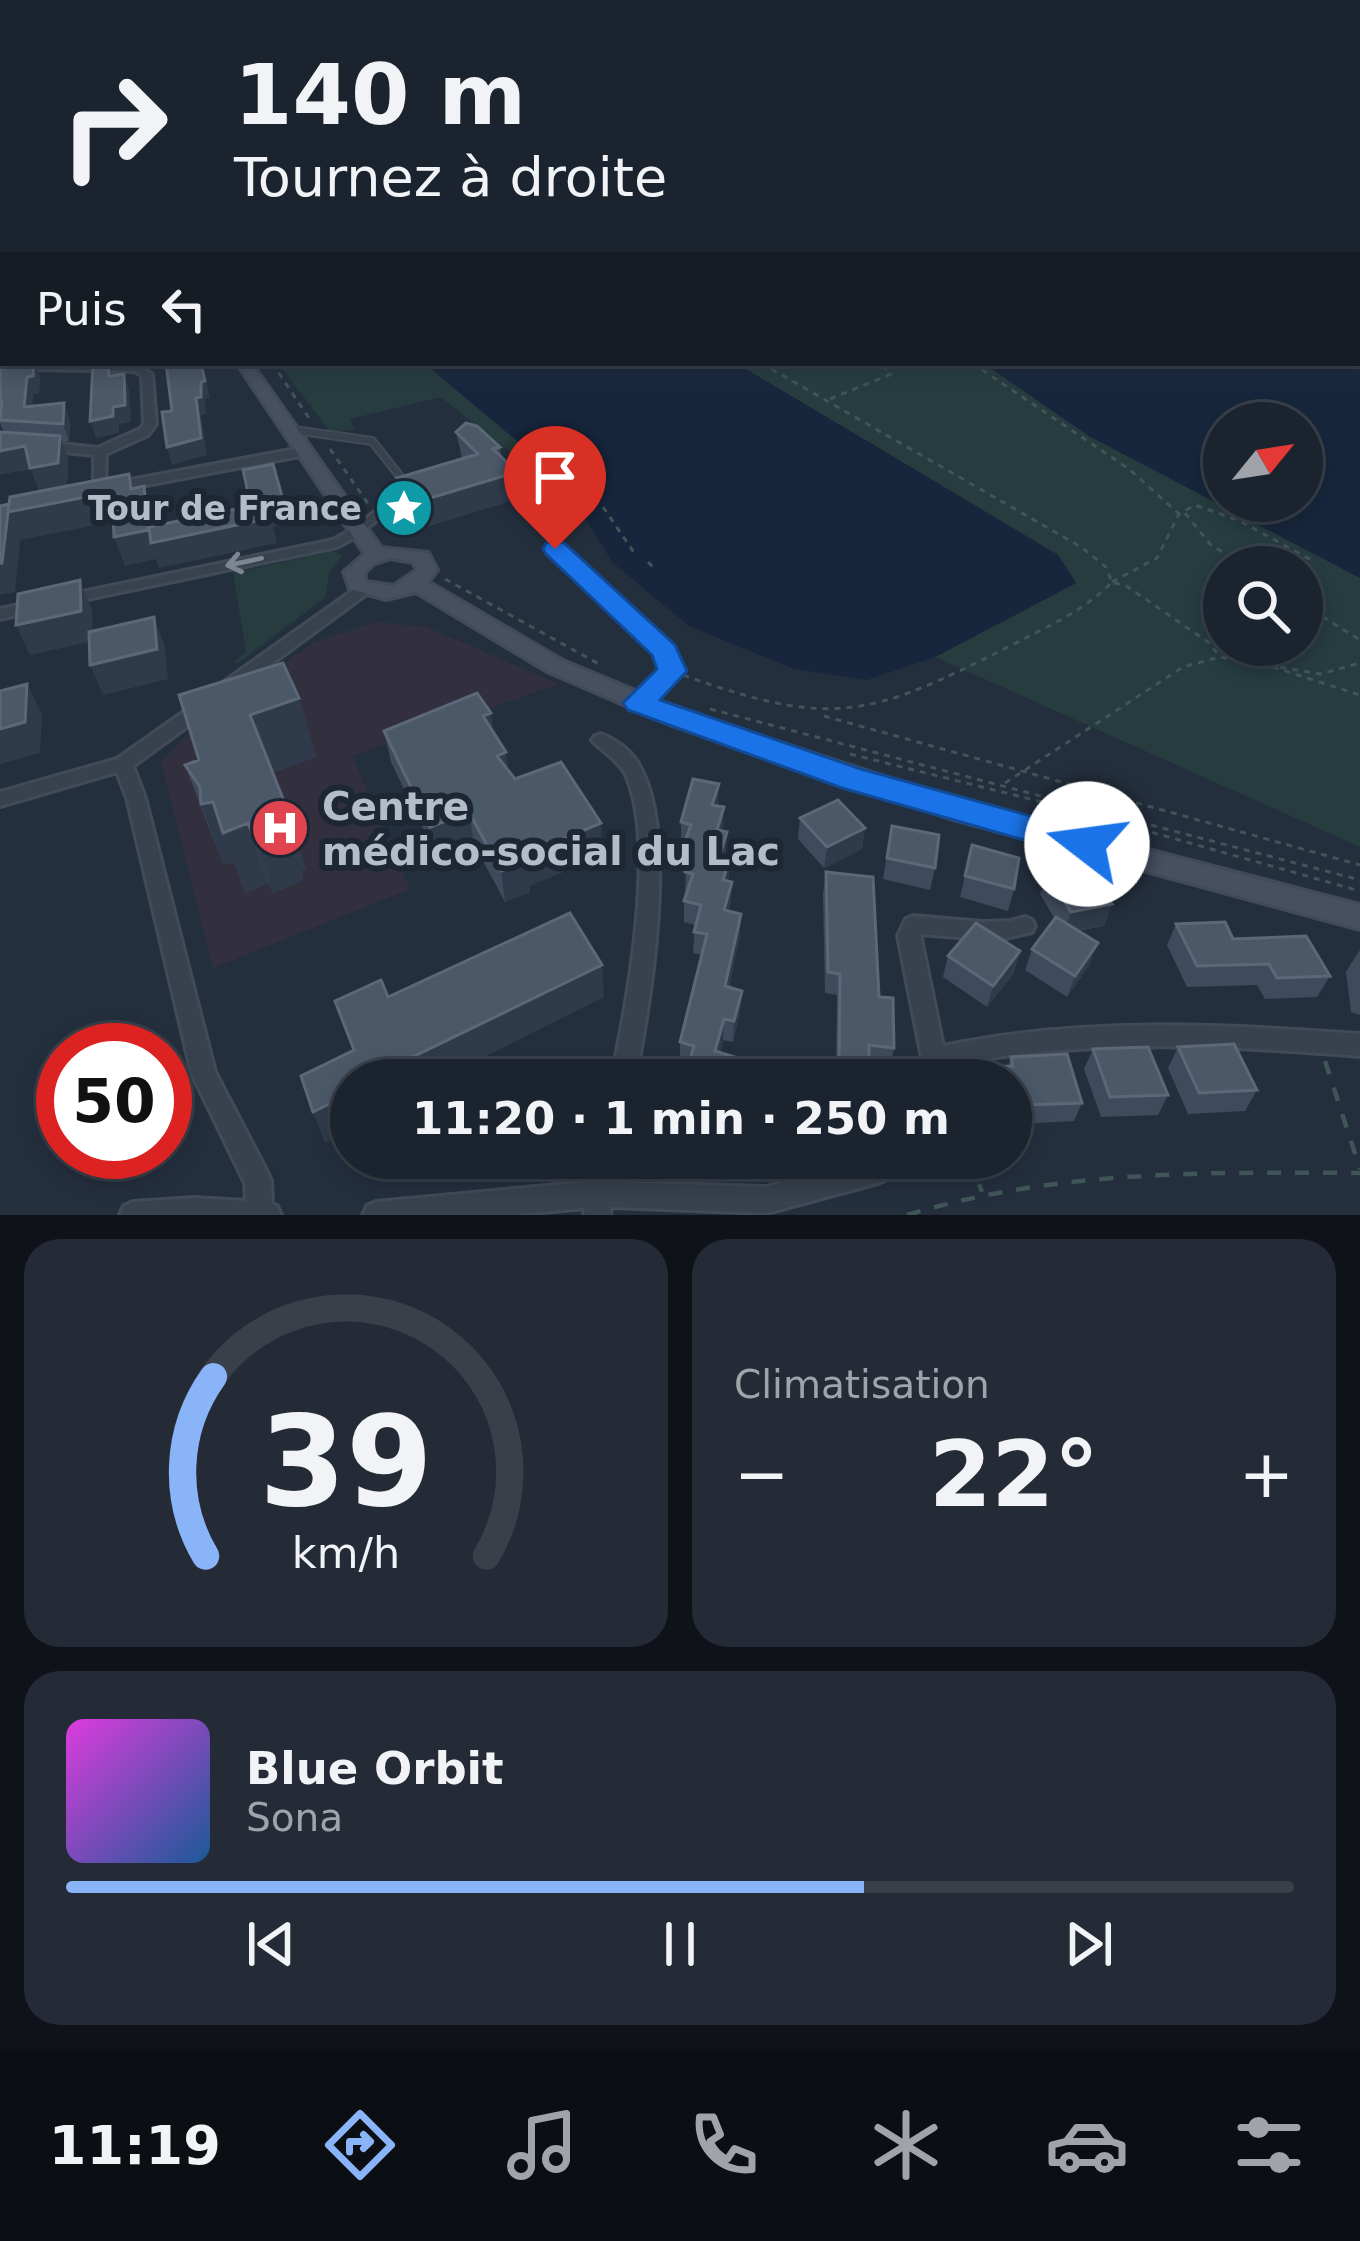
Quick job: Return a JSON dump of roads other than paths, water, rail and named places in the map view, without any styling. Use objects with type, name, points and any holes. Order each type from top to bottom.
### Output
[{"type":"main road","points":[[246,366],[376,555]]},
{"type":"main road","points":[[401,551],[421,557],[427,570],[417,584],[396,592],[364,589],[354,572],[376,555],[401,551]]},
{"type":"main road","points":[[417,584],[555,666],[638,703],[854,779],[1360,917]]},
{"type":"street","points":[[0,380],[28,366]]},
{"type":"street","points":[[22,446],[100,452],[144,432],[150,424],[147,374],[136,368],[84,366]]},
{"type":"street","points":[[80,493],[306,451]]},
{"type":"street","points":[[100,452],[100,489]]},
{"type":"street","points":[[0,614],[337,543],[356,531]]},
{"type":"street","points":[[0,799],[123,764],[364,589]]},
{"type":"street","points":[[602,740],[632,766],[649,858],[646,942],[626,1059]]},
{"type":"street","points":[[123,764],[136,798],[204,1074],[258,1181],[265,1215],[194,1211],[133,1215]]},
{"type":"street","points":[[931,1059],[908,936],[914,925],[949,923],[988,935],[1024,926]]},
{"type":"street","points":[[958,1059],[1004,1041],[1206,1033],[1360,1045]]},
{"type":"street","points":[[376,1215],[767,1200],[845,1179]]},
{"type":"lane","points":[[294,430],[372,441],[402,479],[393,503],[356,531]]},
{"type":"lane","points":[[555,549],[665,651],[672,671],[638,703]]},
{"type":"water","points":[[428,366],[741,366],[1058,555],[1076,583],[935,657],[867,680],[794,669],[689,626],[613,563],[558,475]]},
{"type":"water","points":[[987,366],[1360,366],[1360,578],[1323,559],[1323,546],[1299,546],[1253,522],[1323,522],[1323,402],[1203,402],[1203,496],[1089,436]]},
{"type":"place","name":"Tour de France","points":[[404,508]]},
{"type":"place","name":"Centre médico-social du Lac","points":[[280,828]]}]
